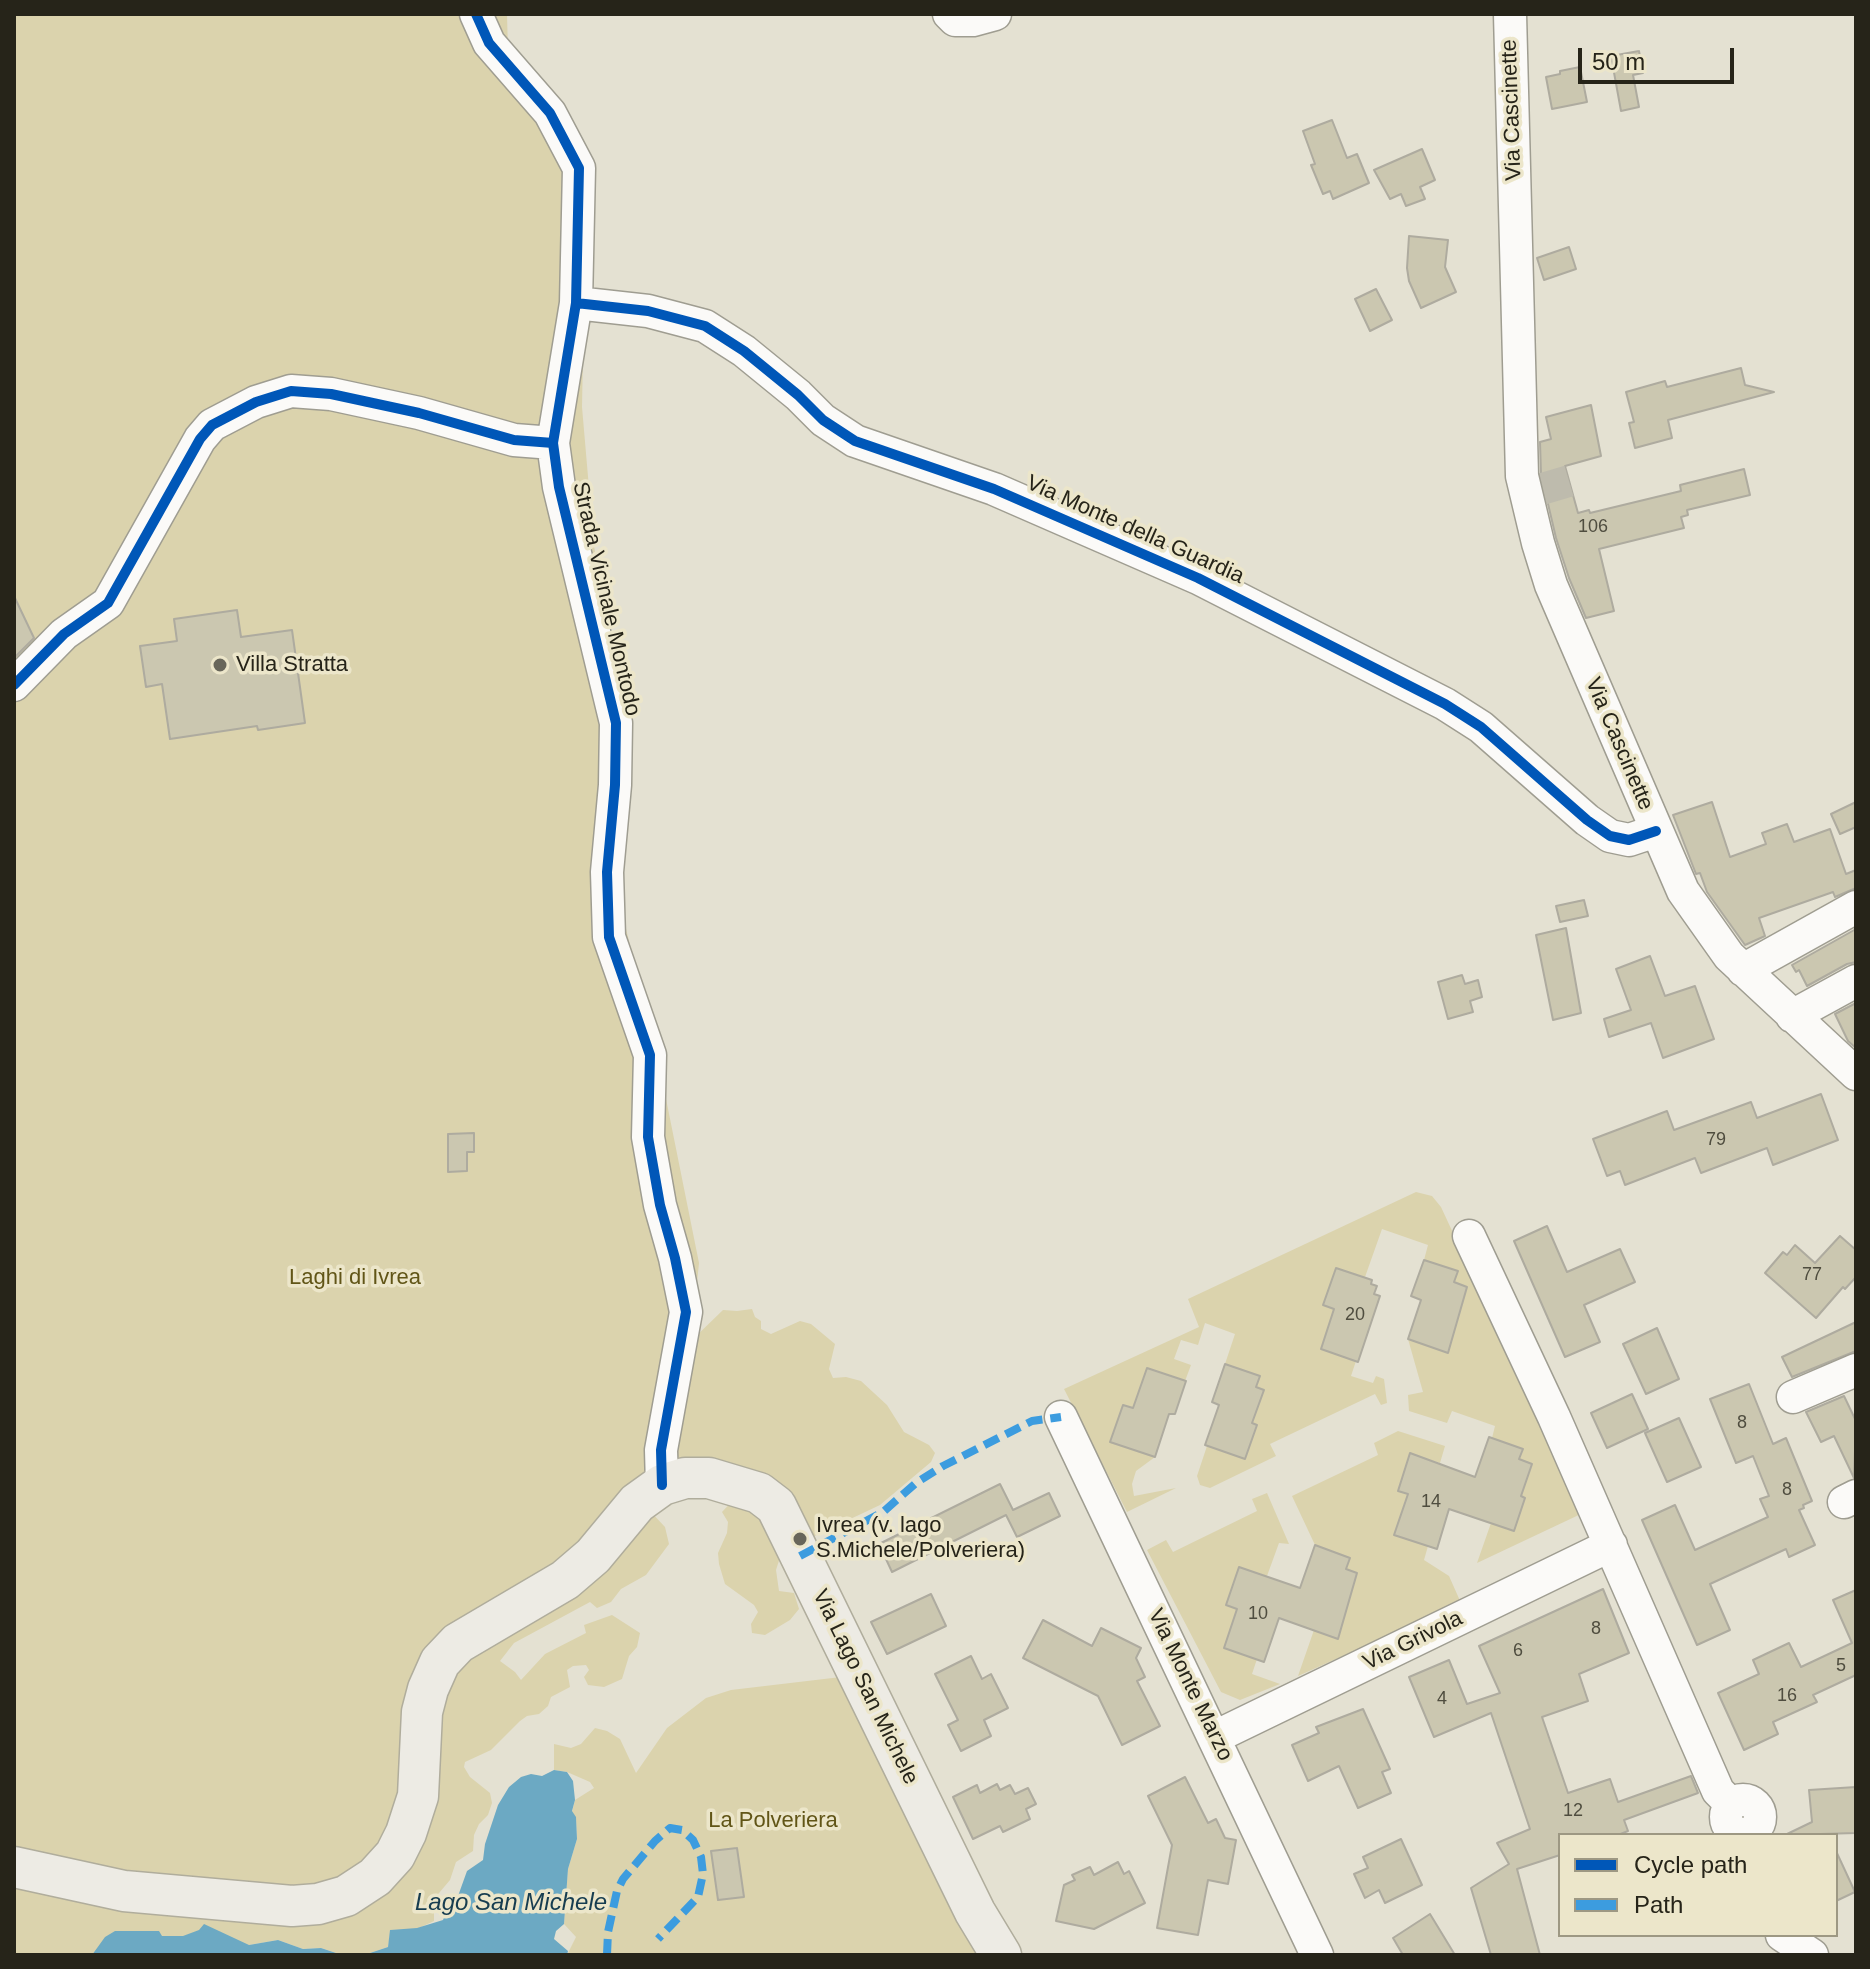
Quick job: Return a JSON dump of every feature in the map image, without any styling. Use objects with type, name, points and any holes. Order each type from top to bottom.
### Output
[{"type":"main road","name":"Via Lago San Michele","points":[[14,1867],[124,1891],[292,1906],[318,1904],[346,1896],[375,1877],[395,1855],[406,1833],[418,1796],[422,1712],[440,1662],[458,1643],[565,1580],[593,1556],[637,1503],[662,1485],[685,1478],[709,1478],[759,1493],[776,1506],[975,1912],[1001,1955]]},
{"type":"street","name":"Strada Vicinale Montodo","points":[[476,14],[489,43],[550,113],[579,168],[576,303],[553,443],[559,487],[616,723],[615,785],[607,872],[609,937],[650,1055],[648,1137],[660,1205],[686,1312],[661,1450],[662,1485]]},
{"type":"street","points":[[949,14],[955,20],[973,20],[995,14]]},
{"type":"street","name":"Via Cascinette","points":[[1510,14],[1520,442],[1534,491],[1551,585],[1683,891],[1714,938],[1743,970],[1856,1074]]},
{"type":"street","name":"Via Monte della Guardia","points":[[576,303],[648,311],[705,326],[744,351],[823,420],[855,441],[994,489],[1198,578],[1445,704],[1481,727],[1587,820],[1610,836],[1629,840],[1656,831]]},
{"type":"street","points":[[14,685],[64,634],[108,603],[200,439],[212,425],[256,402],[291,391],[331,394],[419,413],[514,440],[553,443]]},
{"type":"street","points":[[1743,970],[1856,907]]},
{"type":"street","points":[[1792,1016],[1856,981]]},
{"type":"street","points":[[1469,1236],[1611,1545],[1718,1791],[1731,1804],[1749,1801],[1759,1810],[1759,1823],[1756,1829],[1748,1833]]},
{"type":"street","points":[[1793,1397],[1856,1370]]},
{"type":"street","name":"Via Monte Marzo","points":[[1061,1417],[1317,1955]]},
{"type":"street","name":"Via Grivola","points":[[1215,1737],[1611,1545]]},
{"type":"street","points":[[1785,1937],[1812,1955]]},
{"type":"green space","name":"Laghi di Ivrea","points":[[14,14],[507,14],[508,52],[579,162],[585,250],[582,407],[594,546],[625,712],[622,912],[661,1074],[699,1263],[691,1341],[723,1310],[752,1309],[761,1321],[761,1329],[771,1334],[800,1321],[811,1324],[835,1344],[829,1369],[833,1378],[861,1381],[887,1405],[904,1432],[929,1445],[935,1453],[931,1462],[880,1505],[806,1540],[756,1472],[721,1462],[649,1510],[665,1527],[669,1544],[646,1575],[621,1589],[611,1602],[597,1608],[590,1602],[514,1643],[500,1661],[521,1680],[545,1654],[586,1633],[584,1625],[612,1615],[640,1633],[622,1679],[604,1687],[588,1685],[584,1677],[589,1670],[586,1665],[573,1666],[567,1670],[570,1687],[551,1697],[548,1706],[539,1714],[520,1721],[491,1750],[465,1762],[464,1767],[470,1777],[490,1793],[492,1803],[474,1835],[473,1851],[456,1862],[450,1880],[434,1899],[434,1921],[417,1929],[391,1930],[388,1947],[364,1955],[342,1955],[321,1948],[303,1949],[278,1940],[111,1955],[14,1955]]},
{"type":"green space","points":[[1416,1192],[1432,1196],[1441,1207],[1583,1513],[1477,1563],[1491,1523],[1525,1498],[1521,1496],[1532,1464],[1519,1459],[1523,1450],[1492,1438],[1495,1426],[1452,1411],[1447,1423],[1409,1411],[1408,1395],[1423,1392],[1408,1339],[1448,1352],[1467,1287],[1454,1282],[1457,1271],[1424,1260],[1428,1245],[1382,1229],[1365,1277],[1336,1268],[1324,1305],[1339,1310],[1332,1315],[1321,1348],[1356,1361],[1351,1376],[1373,1383],[1376,1376],[1384,1379],[1387,1403],[1381,1405],[1375,1394],[1270,1444],[1276,1456],[1210,1488],[1200,1485],[1197,1476],[1207,1446],[1252,1423],[1264,1390],[1256,1387],[1259,1376],[1225,1364],[1235,1334],[1205,1323],[1198,1345],[1181,1340],[1174,1359],[1191,1365],[1185,1381],[1138,1410],[1123,1405],[1110,1442],[1155,1457],[1136,1471],[1132,1484],[1134,1496],[1176,1488],[1127,1512],[1064,1389],[1199,1327],[1188,1299]]},
{"type":"green space","points":[[1398,1431],[1445,1446],[1440,1463],[1410,1454],[1398,1491],[1414,1497],[1405,1501],[1394,1535],[1428,1546],[1424,1560],[1449,1576],[1461,1603],[1298,1676],[1314,1630],[1338,1638],[1357,1573],[1346,1569],[1350,1558],[1315,1545],[1292,1496],[1378,1455],[1374,1443]]},
{"type":"green space","points":[[1267,1493],[1289,1544],[1279,1543],[1267,1576],[1239,1567],[1226,1605],[1241,1610],[1235,1614],[1224,1648],[1257,1659],[1252,1674],[1280,1684],[1240,1700],[1221,1692],[1147,1550],[1166,1540],[1173,1552],[1257,1511],[1252,1499]]},
{"type":"green space","points":[[737,1496],[760,1513],[783,1548],[776,1570],[779,1591],[794,1593],[799,1609],[790,1620],[765,1635],[752,1633],[751,1624],[758,1612],[754,1605],[725,1584],[719,1564],[718,1553],[727,1533],[728,1522],[722,1512]]},
{"type":"green space","name":"La Polveriera","points":[[841,1677],[989,1955],[567,1955],[576,1937],[564,1924],[568,1869],[577,1839],[576,1818],[572,1812],[575,1800],[594,1788],[590,1782],[554,1770],[554,1744],[571,1748],[581,1744],[595,1728],[607,1731],[620,1739],[636,1773],[667,1728],[706,1698],[731,1690]]},
{"type":"water","name":"Lago San Michele","points":[[554,1770],[567,1772],[573,1781],[575,1800],[572,1811],[576,1817],[577,1839],[568,1869],[564,1924],[556,1931],[554,1939],[568,1951],[567,1955],[364,1955],[388,1947],[390,1930],[417,1928],[443,1920],[446,1912],[453,1910],[467,1871],[483,1860],[498,1805],[509,1787],[521,1777],[531,1774],[542,1776]]},
{"type":"water","points":[[204,1924],[249,1945],[278,1940],[303,1949],[321,1948],[342,1955],[92,1955],[105,1937],[115,1931],[159,1931],[162,1936],[183,1936],[199,1930]]},
{"type":"building","points":[[1639,51],[1643,73],[1633,75],[1639,107],[1621,111],[1611,56]]},
{"type":"building","points":[[1580,67],[1587,102],[1552,109],[1546,77]]},
{"type":"building","points":[[1332,120],[1347,158],[1357,154],[1369,183],[1333,199],[1330,191],[1323,194],[1311,165],[1315,164],[1303,131]]},
{"type":"building","points":[[1422,149],[1435,180],[1420,187],[1425,199],[1406,206],[1401,194],[1390,199],[1374,170]]},
{"type":"building","points":[[1409,236],[1448,240],[1445,267],[1456,292],[1421,308],[1409,281]]},
{"type":"building","points":[[1569,247],[1576,269],[1544,280],[1537,258]]},
{"type":"building","points":[[1376,289],[1392,320],[1370,331],[1355,299]]},
{"type":"building","points":[[1741,368],[1745,385],[1774,392],[1668,420],[1672,438],[1635,448],[1629,423],[1634,422],[1626,392],[1665,381],[1667,387]]},
{"type":"building","points":[[1591,405],[1601,456],[1565,466],[1578,513],[1589,510],[1590,513],[1681,491],[1680,485],[1744,469],[1750,495],[1687,510],[1688,515],[1681,517],[1684,528],[1599,549],[1614,611],[1586,618],[1556,538],[1541,474],[1540,442],[1551,439],[1546,417]]},
{"type":"building","points":[[14,596],[34,638],[14,658]]},
{"type":"building","name":"Villa Stratta","points":[[237,610],[241,637],[292,630],[305,723],[258,730],[257,726],[170,739],[162,684],[146,687],[140,646],[177,641],[174,619]]},
{"type":"building","points":[[1712,802],[1730,857],[1766,844],[1762,833],[1787,824],[1794,842],[1830,829],[1846,874],[1856,870],[1856,888],[1835,897],[1833,892],[1759,918],[1765,936],[1745,945],[1707,892],[1700,873],[1696,874],[1673,815]]},
{"type":"building","points":[[1856,802],[1856,827],[1840,834],[1831,814]]},
{"type":"building","points":[[1584,900],[1588,916],[1560,922],[1556,906]]},
{"type":"building","points":[[1566,928],[1581,1013],[1553,1020],[1536,935]]},
{"type":"building","points":[[1856,929],[1856,962],[1807,986],[1799,970],[1796,972],[1792,965]]},
{"type":"building","points":[[1650,956],[1665,996],[1695,986],[1714,1039],[1663,1058],[1651,1023],[1609,1037],[1604,1019],[1631,1010],[1616,969]]},
{"type":"building","points":[[1462,975],[1465,984],[1478,980],[1482,997],[1470,1001],[1473,1012],[1448,1019],[1438,982]]},
{"type":"building","points":[[1856,1003],[1856,1048],[1848,1041],[1835,1014]]},
{"type":"building","points":[[1821,1094],[1838,1140],[1773,1165],[1767,1148],[1701,1173],[1695,1158],[1625,1185],[1620,1171],[1607,1176],[1593,1139],[1667,1111],[1674,1130],[1751,1102],[1757,1118]]},
{"type":"building","points":[[474,1133],[474,1152],[467,1152],[467,1171],[448,1172],[448,1134]]},
{"type":"building","points":[[1547,1226],[1567,1272],[1620,1249],[1635,1282],[1584,1305],[1600,1342],[1565,1357],[1514,1241]]},
{"type":"building","points":[[1840,1236],[1856,1250],[1856,1277],[1816,1318],[1765,1273],[1783,1252],[1787,1255],[1795,1245],[1815,1263]]},
{"type":"building","points":[[1424,1260],[1458,1271],[1454,1282],[1467,1287],[1448,1353],[1408,1339],[1421,1300],[1411,1296]]},
{"type":"building","points":[[1336,1268],[1372,1280],[1371,1284],[1377,1286],[1374,1294],[1380,1296],[1358,1362],[1321,1349],[1334,1309],[1323,1305]]},
{"type":"building","points":[[1856,1322],[1856,1351],[1792,1377],[1782,1357]]},
{"type":"building","points":[[1657,1328],[1679,1379],[1646,1394],[1623,1344]]},
{"type":"building","points":[[1225,1364],[1260,1376],[1256,1387],[1264,1390],[1252,1423],[1257,1425],[1245,1459],[1205,1445],[1219,1405],[1212,1402]]},
{"type":"building","points":[[1147,1368],[1186,1381],[1175,1414],[1169,1414],[1155,1457],[1110,1442],[1123,1405],[1133,1408]]},
{"type":"building","points":[[1749,1384],[1773,1444],[1786,1438],[1812,1501],[1799,1510],[1815,1545],[1789,1557],[1786,1549],[1710,1584],[1730,1630],[1697,1645],[1642,1520],[1675,1505],[1695,1550],[1768,1517],[1760,1499],[1769,1496],[1753,1456],[1736,1463],[1710,1399]]},
{"type":"building","points":[[1632,1394],[1648,1429],[1607,1448],[1591,1413]]},
{"type":"building","points":[[1844,1396],[1856,1421],[1854,1478],[1834,1436],[1821,1442],[1806,1412]]},
{"type":"building","points":[[1679,1418],[1701,1467],[1667,1482],[1645,1433]]},
{"type":"building","points":[[1489,1437],[1523,1449],[1519,1459],[1532,1464],[1514,1531],[1449,1509],[1437,1549],[1394,1535],[1408,1494],[1398,1491],[1410,1453],[1475,1477]]},
{"type":"building","points":[[1000,1484],[1013,1510],[1049,1493],[1060,1516],[1017,1537],[1006,1515],[892,1572],[879,1544]]},
{"type":"building","points":[[1315,1545],[1350,1558],[1346,1569],[1357,1573],[1338,1639],[1279,1618],[1264,1662],[1224,1648],[1237,1609],[1226,1605],[1239,1567],[1300,1588]]},
{"type":"building","points":[[1603,1589],[1629,1653],[1579,1674],[1588,1701],[1542,1717],[1568,1793],[1610,1779],[1618,1802],[1691,1776],[1698,1793],[1624,1820],[1628,1831],[1623,1833],[1558,1833],[1558,1856],[1517,1869],[1540,1955],[1491,1955],[1471,1888],[1509,1864],[1497,1843],[1530,1829],[1491,1713],[1434,1737],[1409,1677],[1449,1660],[1467,1704],[1500,1693],[1479,1646]]},
{"type":"building","points":[[1856,1590],[1856,1675],[1813,1695],[1817,1702],[1773,1722],[1778,1734],[1744,1750],[1718,1693],[1759,1674],[1753,1660],[1789,1643],[1801,1667],[1852,1643],[1833,1600]]},
{"type":"building","points":[[931,1594],[946,1626],[887,1654],[871,1622]]},
{"type":"building","points":[[1043,1620],[1092,1646],[1101,1628],[1141,1648],[1136,1658],[1145,1677],[1137,1681],[1160,1726],[1122,1745],[1098,1696],[1023,1658]]},
{"type":"building","points":[[971,1656],[982,1679],[991,1674],[1008,1708],[984,1720],[991,1736],[961,1751],[948,1725],[958,1720],[935,1674]]},
{"type":"building","points":[[1363,1709],[1390,1769],[1382,1772],[1391,1793],[1358,1808],[1339,1766],[1308,1781],[1292,1745],[1319,1733],[1316,1727]]},
{"type":"building","points":[[1185,1777],[1208,1823],[1216,1819],[1225,1838],[1236,1840],[1228,1884],[1208,1880],[1198,1935],[1157,1928],[1172,1845],[1148,1796]]},
{"type":"building","points":[[997,1784],[1000,1790],[1010,1785],[1015,1794],[1028,1788],[1036,1804],[1026,1809],[1030,1819],[1003,1832],[1000,1826],[973,1839],[953,1797],[977,1785],[980,1793]]},
{"type":"building","points":[[1856,1787],[1856,1833],[1789,1833],[1812,1822],[1809,1790]]},
{"type":"building","points":[[1401,1839],[1422,1885],[1385,1903],[1379,1890],[1365,1898],[1354,1874],[1368,1868],[1363,1857]]},
{"type":"building","points":[[737,1848],[744,1897],[718,1900],[711,1851]]},
{"type":"building","points":[[1838,1855],[1855,1892],[1838,1900]]},
{"type":"building","points":[[1118,1862],[1124,1874],[1129,1871],[1145,1903],[1094,1929],[1056,1921],[1064,1885],[1075,1880],[1072,1875],[1090,1867],[1094,1875]]},
{"type":"building","points":[[1430,1914],[1455,1955],[1403,1955],[1393,1938]]},
{"type":"tunnel","points":[[1542,489],[1569,481]]},
{"type":"marked path","points":[[800,1556],[883,1512],[916,1483],[943,1466],[1032,1421],[1061,1417]]},
{"type":"marked path","points":[[607,1955],[608,1932],[617,1891],[623,1879],[670,1828],[682,1830],[693,1840],[701,1857],[703,1874],[698,1897],[658,1939]]},
{"type":"cycle path","points":[[476,14],[489,43],[550,113],[579,168],[576,303],[553,443],[559,487],[616,723],[615,785],[607,872],[609,937],[650,1055],[648,1137],[660,1205],[686,1312],[661,1450],[662,1485]]},
{"type":"cycle path","points":[[576,303],[648,311],[705,326],[744,351],[823,420],[855,441],[994,489],[1198,578],[1445,704],[1481,727],[1587,820],[1610,836],[1629,840],[1656,831]]},
{"type":"cycle path","points":[[14,685],[64,634],[108,603],[200,439],[212,425],[256,402],[291,391],[331,394],[419,413],[514,440],[553,443]]},
{"type":"place","name":"Villa Stratta","points":[[220,665]]},
{"type":"place","name":"Ivrea (v. lago S.Michele/Polveriera)","points":[[800,1539]]}]
